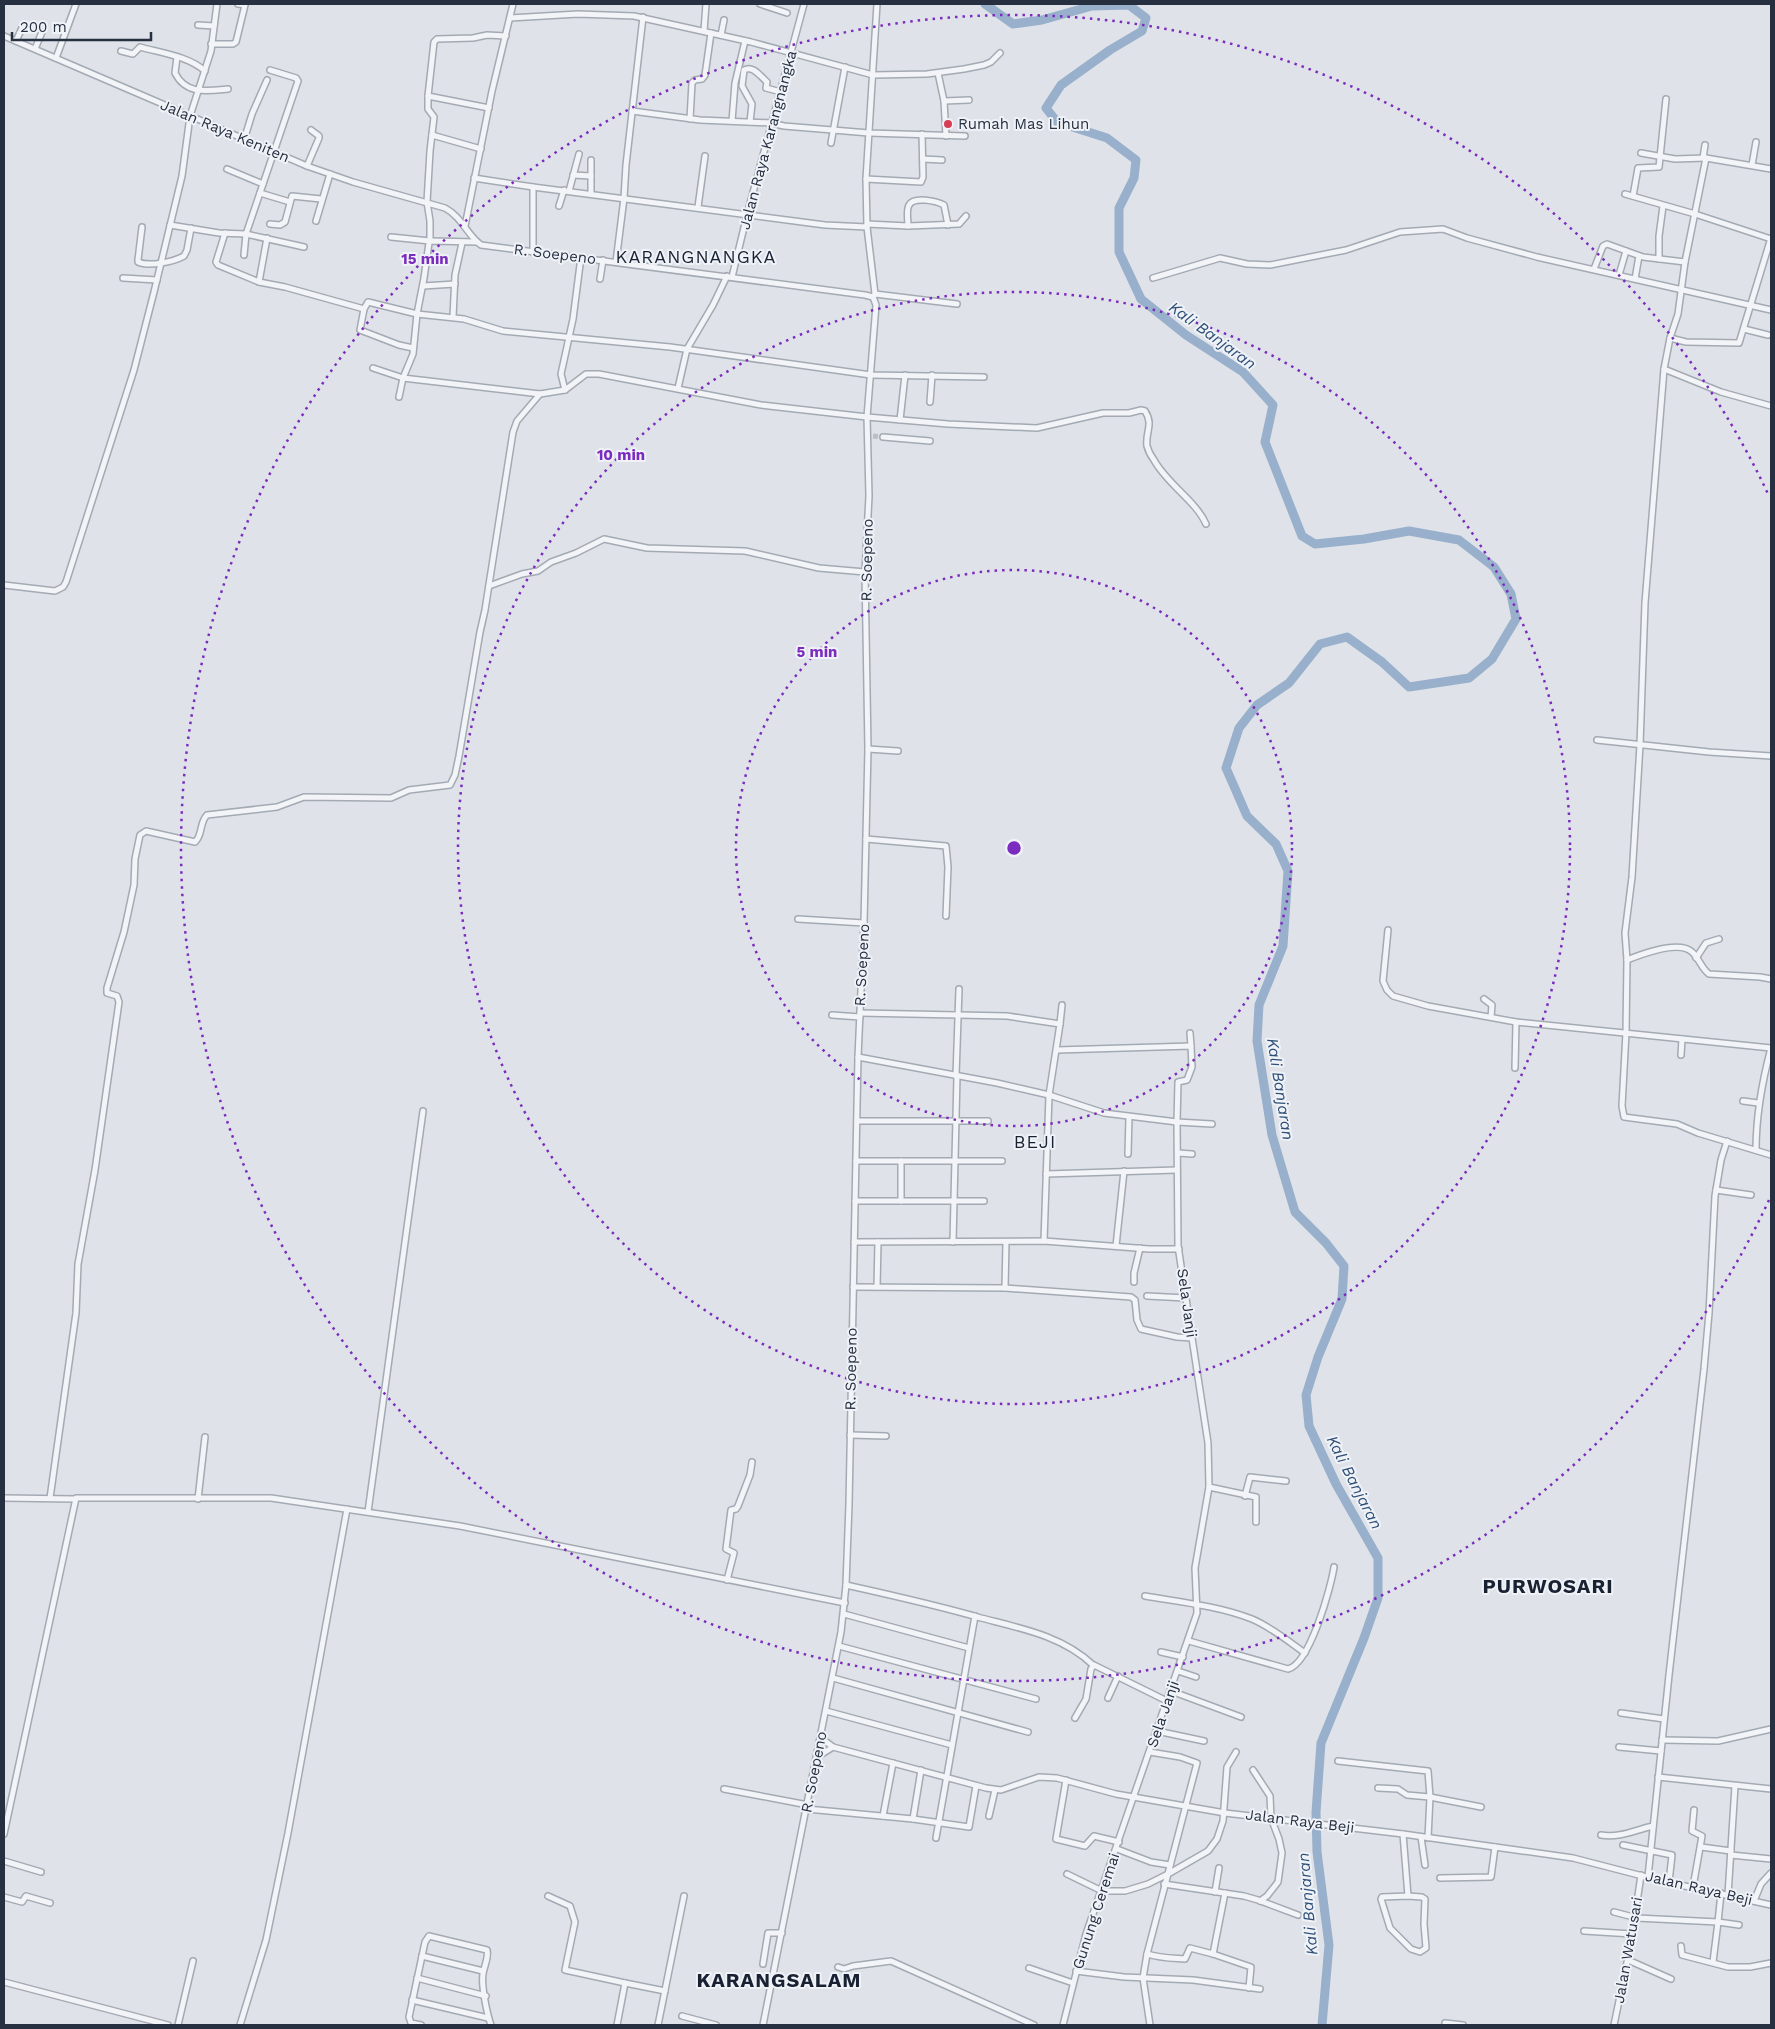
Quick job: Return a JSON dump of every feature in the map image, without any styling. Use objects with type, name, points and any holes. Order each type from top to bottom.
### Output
[{"type":"street","points":[[56,58],[76,4]]},
{"type":"street","points":[[4,585],[55,591],[63,587],[134,370],[182,176],[190,116],[206,71],[212,44],[217,4]]},
{"type":"street","points":[[212,44],[233,44],[236,42],[245,5],[238,4]]},
{"type":"street","points":[[465,226],[466,212],[513,4]]},
{"type":"street","points":[[704,31],[706,4]]},
{"type":"street","points":[[760,4],[787,13]]},
{"type":"street","name":"Jalan Raya Karangnangka","points":[[678,388],[687,349],[729,277],[771,122],[792,54],[804,4]]},
{"type":"street","points":[[877,4],[866,179],[867,226],[874,296],[957,304]]},
{"type":"street","points":[[510,18],[578,14],[643,17],[745,40],[873,75],[938,73],[984,65],[991,62],[1000,53]]},
{"type":"street","points":[[616,262],[643,17]]},
{"type":"street","points":[[721,35],[724,20]]},
{"type":"street","points":[[198,26],[214,26]]},
{"type":"street","points":[[16,41],[22,28]]},
{"type":"street","points":[[35,49],[42,32]]},
{"type":"street","points":[[690,119],[692,83],[695,80],[704,78],[711,33]]},
{"type":"street","name":"Jalan Raya Keniten","points":[[4,36],[307,166],[451,211]]},
{"type":"street","points":[[399,397],[403,378],[413,354],[417,314],[430,241],[430,221],[427,202],[434,117],[428,109],[428,96],[434,42],[437,38],[506,36]]},
{"type":"street","points":[[732,121],[735,83],[745,40]]},
{"type":"street","points":[[120,51],[133,54],[140,47],[177,57],[206,71]]},
{"type":"street","points":[[177,57],[176,76],[183,84],[198,92],[228,89]]},
{"type":"street","points":[[831,143],[845,67]]},
{"type":"street","points":[[750,122],[752,104],[742,86],[744,70],[748,68],[754,70],[767,82],[767,89],[780,92]]},
{"type":"street","points":[[244,254],[246,234],[275,153],[298,78],[270,70]]},
{"type":"street","points":[[938,73],[944,101],[946,136]]},
{"type":"street","points":[[244,140],[252,114],[267,80]]},
{"type":"street","points":[[428,96],[489,108]]},
{"type":"street","points":[[1633,196],[1638,168],[1658,168],[1666,99]]},
{"type":"street","points":[[944,101],[969,100]]},
{"type":"street","points":[[632,111],[690,119],[771,122],[784,126],[869,133],[965,136]]},
{"type":"street","points":[[307,166],[319,138],[311,130]]},
{"type":"street","points":[[866,179],[921,182],[923,178],[922,134]]},
{"type":"street","points":[[432,135],[481,149]]},
{"type":"street","points":[[1752,165],[1756,142]]},
{"type":"street","points":[[1705,145],[1705,158],[1685,262],[1678,314],[1670,338],[1664,369],[1645,612],[1640,745],[1632,877],[1625,932],[1627,960],[1626,1033],[1622,1106],[1624,1117],[1677,1124],[1698,1133],[1771,1155]]},
{"type":"street","points":[[1641,153],[1675,159],[1705,158],[1771,169]]},
{"type":"street","points":[[559,206],[573,176],[579,154]]},
{"type":"street","points":[[698,207],[705,156]]},
{"type":"street","points":[[591,160],[591,193]]},
{"type":"street","points":[[923,160],[942,160]]},
{"type":"street","points":[[227,169],[263,184]]},
{"type":"street","points":[[316,222],[330,174]]},
{"type":"street","points":[[573,176],[591,176]]},
{"type":"street","points":[[474,178],[826,225],[948,225],[959,224],[966,216]]},
{"type":"street","points":[[533,187],[534,252]]},
{"type":"street","points":[[260,193],[290,202]]},
{"type":"street","points":[[1625,194],[1771,238],[1739,344],[1686,342],[1670,338]]},
{"type":"street","points":[[270,224],[280,225],[285,222],[290,197],[322,199]]},
{"type":"street","points":[[908,226],[908,207],[916,200],[944,205],[948,225]]},
{"type":"street","points":[[1659,259],[1659,236],[1663,206]]},
{"type":"street","points":[[451,211],[466,212]]},
{"type":"street","points":[[451,211],[477,242]]},
{"type":"street","points":[[170,225],[246,234],[304,247]]},
{"type":"street","points":[[142,227],[138,262],[142,264],[179,258],[186,253],[191,228]]},
{"type":"street","points":[[1153,278],[1218,258],[1247,264],[1270,265],[1346,250],[1400,232],[1436,228],[1451,230],[1467,238],[1537,257],[1771,310]]},
{"type":"street","points":[[225,233],[216,264],[259,282],[285,287],[364,309]]},
{"type":"street","name":"R. Soepeno","points":[[391,237],[462,243],[477,242],[481,245],[874,296],[876,305],[866,435],[869,496],[865,572],[868,749],[864,922],[858,1058],[846,1585],[839,1646],[763,2025]]},
{"type":"street","points":[[259,282],[267,238]]},
{"type":"street","points":[[453,317],[455,284],[462,243]]},
{"type":"street","points":[[1594,269],[1605,244],[1639,256],[1685,262]]},
{"type":"street","points":[[1619,275],[1626,251]]},
{"type":"street","points":[[1635,279],[1639,256]]},
{"type":"street","points":[[565,390],[561,374],[570,337],[581,257]]},
{"type":"street","points":[[600,278],[603,260]]},
{"type":"street","points":[[123,278],[157,280]]},
{"type":"street","points":[[423,286],[455,284]]},
{"type":"street","points":[[413,348],[399,345],[360,330],[364,309],[369,302],[417,314],[453,317],[503,331],[687,349],[871,375],[905,374],[984,377]]},
{"type":"street","points":[[1678,314],[1684,316]]},
{"type":"street","points":[[1744,329],[1768,334]]},
{"type":"street","points":[[373,368],[403,378],[540,394],[565,390],[586,374],[592,373],[761,405],[948,424],[1037,428],[1073,422],[1104,413],[1129,413],[1140,410],[1145,411],[1149,420],[1150,428],[1147,446],[1154,461],[1171,484],[1202,516],[1206,524]]},
{"type":"street","points":[[1664,369],[1720,392],[1771,406]]},
{"type":"street","points":[[900,420],[905,374]]},
{"type":"street","points":[[930,402],[932,375]]},
{"type":"street","points":[[50,1498],[76,1313],[78,1264],[95,1170],[119,1002],[118,996],[107,993],[107,988],[124,932],[134,885],[134,859],[140,835],[146,832],[195,842],[199,839],[202,820],[207,815],[277,807],[304,797],[391,798],[409,790],[450,785],[455,775],[459,756],[489,586],[513,432],[517,421],[540,394]]},
{"type":"street","points":[[866,435],[873,436]]},
{"type":"street","points":[[883,437],[930,441]]},
{"type":"street","points":[[489,586],[522,574],[538,571],[551,562],[576,553],[604,539],[660,549],[745,552],[819,568],[865,572]]},
{"type":"street","points":[[1597,740],[1728,754],[1771,756]]},
{"type":"street","points":[[868,749],[898,751]]},
{"type":"street","points":[[866,839],[946,846],[948,867],[946,916]]},
{"type":"street","points":[[798,919],[864,922]]},
{"type":"street","points":[[1388,930],[1383,981],[1387,990],[1393,996],[1428,1006],[1516,1022],[1771,1048],[1758,1103],[1756,1150]]},
{"type":"street","points":[[1696,958],[1706,943],[1719,939]]},
{"type":"street","points":[[1627,960],[1648,952],[1679,947],[1691,951],[1709,974],[1771,979]]},
{"type":"street","points":[[953,1242],[959,990]]},
{"type":"street","points":[[1484,998],[1492,1005],[1491,1018]]},
{"type":"street","points":[[1044,1241],[1049,1095],[1062,1005]]},
{"type":"street","points":[[832,1015],[1007,1016],[1060,1024]]},
{"type":"street","points":[[1515,1068],[1516,1022]]},
{"type":"street","points":[[1057,1050],[1191,1046],[1190,1033]]},
{"type":"street","points":[[1681,1055],[1682,1039]]},
{"type":"street","name":"Sela Janji","points":[[1135,1797],[1194,1625],[1198,1606],[1196,1558],[1209,1488],[1208,1443],[1179,1249],[1177,1170],[1178,1082],[1187,1080],[1192,1071],[1191,1046]]},
{"type":"street","points":[[858,1058],[1049,1095],[1104,1113],[1177,1122],[1212,1124]]},
{"type":"street","points":[[1743,1101],[1758,1103]]},
{"type":"street","points":[[368,1512],[423,1111]]},
{"type":"street","points":[[1128,1154],[1129,1117]]},
{"type":"street","points":[[857,1121],[988,1121]]},
{"type":"street","points":[[1648,1877],[1704,1370],[1716,1190],[1721,1160],[1727,1141]]},
{"type":"street","points":[[1178,1153],[1192,1154]]},
{"type":"street","points":[[856,1161],[954,1162],[1002,1160]]},
{"type":"street","points":[[901,1161],[901,1201]]},
{"type":"street","points":[[1046,1174],[1177,1170]]},
{"type":"street","points":[[1116,1246],[1124,1171]]},
{"type":"street","points":[[1716,1190],[1751,1194]]},
{"type":"street","points":[[855,1201],[984,1201]]},
{"type":"street","points":[[854,1242],[1044,1241],[1179,1249]]},
{"type":"street","points":[[877,1287],[878,1242]]},
{"type":"street","points":[[1005,1288],[1006,1242]]},
{"type":"street","points":[[1134,1282],[1134,1273],[1140,1248]]},
{"type":"street","points":[[853,1287],[1005,1288],[1131,1297],[1135,1300],[1137,1320],[1142,1329],[1177,1337],[1192,1338]]},
{"type":"street","points":[[1147,1296],[1186,1298]]},
{"type":"street","points":[[850,1435],[886,1436]]},
{"type":"street","points":[[198,1499],[205,1437]]},
{"type":"street","points":[[727,1580],[734,1554],[726,1549],[732,1510],[737,1508],[751,1474],[752,1462]]},
{"type":"street","points":[[1245,1496],[1250,1478],[1286,1481]]},
{"type":"street","points":[[1209,1488],[1256,1497],[1256,1522]]},
{"type":"street","points":[[4,1498],[271,1498],[523,1538],[844,1603]]},
{"type":"street","points":[[4,1834],[74,1499]]},
{"type":"street","points":[[240,2025],[266,1940],[288,1833],[347,1509]]},
{"type":"street","points":[[1189,1641],[1288,1669],[1293,1668],[1305,1653],[1321,1618],[1334,1567]]},
{"type":"street","points":[[846,1585],[1020,1627],[1059,1642],[1084,1656],[1093,1665],[1099,1666],[1167,1701]]},
{"type":"street","points":[[1145,1596],[1251,1619],[1277,1633],[1305,1653]]},
{"type":"street","points":[[844,1614],[969,1648]]},
{"type":"street","points":[[936,1838],[975,1616]]},
{"type":"street","points":[[839,1646],[1036,1699]]},
{"type":"street","points":[[1161,1652],[1183,1657]]},
{"type":"street","points":[[1075,1718],[1086,1699],[1093,1665]]},
{"type":"street","points":[[1178,1671],[1196,1676]]},
{"type":"street","points":[[1108,1698],[1118,1676]]},
{"type":"street","points":[[832,1678],[1028,1732]]},
{"type":"street","points":[[1171,1691],[1241,1717]]},
{"type":"street","points":[[826,1711],[952,1745]]},
{"type":"street","points":[[1621,1712],[1664,1719]]},
{"type":"street","points":[[1662,1740],[1718,1741],[1771,1729]]},
{"type":"street","points":[[1157,1731],[1204,1741]]},
{"type":"street","points":[[817,1758],[822,1752],[833,1748],[825,1741],[822,1734]]},
{"type":"street","points":[[1620,1747],[1661,1751]]},
{"type":"street","name":"Jalan Raya Beji","points":[[833,1748],[995,1790],[1006,1789],[1039,1777],[1053,1777],[1116,1794],[1225,1813],[1403,1834],[1574,1858],[1771,1905]]},
{"type":"street","points":[[1150,1752],[1196,1762],[1147,1954],[1143,1978],[1150,2025]]},
{"type":"street","points":[[1068,1874],[1102,1891],[1125,1891],[1135,1888],[1168,1870],[1202,1855],[1212,1847],[1217,1839],[1225,1813],[1227,1767],[1236,1752]]},
{"type":"street","points":[[1338,1761],[1428,1771],[1430,1797],[1428,1838]]},
{"type":"street","points":[[883,1816],[894,1763]]},
{"type":"street","points":[[913,1819],[921,1770]]},
{"type":"street","points":[[1253,1770],[1270,1795],[1271,1818],[1281,1846],[1282,1864],[1278,1882],[1267,1896],[1260,1901]]},
{"type":"street","points":[[1658,1777],[1771,1789]]},
{"type":"street","points":[[1066,1780],[1056,1839],[1085,1846],[1094,1836],[1119,1842]]},
{"type":"street","points":[[724,1789],[808,1807],[970,1826],[976,1786]]},
{"type":"street","points":[[1728,1895],[1736,1786]]},
{"type":"street","points":[[1378,1788],[1399,1789],[1407,1795],[1430,1797],[1481,1807]]},
{"type":"street","points":[[990,1816],[995,1790]]},
{"type":"street","name":"Gunung Ceremai","points":[[1063,2025],[1086,1934],[1135,1797]]},
{"type":"street","points":[[1693,1887],[1702,1836],[1692,1831],[1694,1810]]},
{"type":"street","points":[[1602,1835],[1620,1836],[1653,1826]]},
{"type":"street","points":[[1403,1834],[1408,1896]]},
{"type":"street","points":[[1421,1837],[1425,1865]]},
{"type":"street","points":[[1623,1845],[1672,1855],[1669,1882]]},
{"type":"street","points":[[1440,1878],[1491,1877],[1495,1847]]},
{"type":"street","points":[[1701,1847],[1771,1859]]},
{"type":"street","points":[[1117,1849],[1168,1870]]},
{"type":"street","points":[[4,1861],[41,1872]]},
{"type":"street","points":[[1215,1892],[1219,1868]]},
{"type":"street","points":[[1754,1900],[1761,1884],[1771,1873]]},
{"type":"street","name":"Jalan Watusari","points":[[1614,2025],[1628,1960],[1641,1875]]},
{"type":"street","points":[[1164,1884],[1260,1901],[1298,1915]]},
{"type":"street","points":[[1714,1962],[1721,1893]]},
{"type":"street","points":[[1213,1954],[1225,1894]]},
{"type":"street","points":[[4,1897],[22,1902],[26,1896],[50,1903]]},
{"type":"street","points":[[548,1896],[570,1906],[575,1920],[565,1970],[665,1991]]},
{"type":"street","points":[[658,2025],[684,1896]]},
{"type":"street","points":[[1408,1896],[1425,1899],[1424,1924],[1426,1948],[1420,1952],[1414,1951],[1390,1928],[1381,1899],[1382,1897],[1408,1896]]},
{"type":"street","points":[[1614,1912],[1635,1917],[1739,1925]]},
{"type":"street","points":[[1584,1931],[1632,1934]]},
{"type":"street","points":[[763,1964],[768,1933],[782,1933]]},
{"type":"street","points":[[421,2025],[411,2023],[409,2020],[426,1939],[429,1936],[484,1949],[488,1952],[483,1972],[483,1986],[488,2018],[492,2025]]},
{"type":"street","points":[[1681,1946],[1682,1954],[1728,1967],[1742,1968],[1771,1963]]},
{"type":"street","points":[[1147,1954],[1162,1959],[1167,1957],[1185,1959],[1189,1948],[1213,1954],[1251,1967],[1249,1988]]},
{"type":"street","points":[[422,1956],[483,1972]]},
{"type":"street","points":[[1628,1960],[1672,1979]]},
{"type":"street","points":[[178,2025],[193,1961]]},
{"type":"street","points":[[838,1968],[846,1969],[853,1966],[894,1962],[1034,2025]]},
{"type":"street","points":[[1030,1968],[1073,1984]]},
{"type":"street","points":[[1076,1971],[1143,1978],[1193,1980],[1260,1989]]},
{"type":"street","points":[[417,1978],[486,1996]]},
{"type":"street","points":[[4,1982],[56,1995],[146,2022],[168,2025]]},
{"type":"street","points":[[617,2025],[625,1983]]},
{"type":"street","points":[[412,2000],[488,2018]]},
{"type":"street","points":[[682,2016],[716,2025]]},
{"type":"street","points":[[1445,2023],[1463,2025]]},
{"type":"waterway","name":"Kali Banjaran","points":[[985,4],[1013,24],[1042,20],[1092,6],[1129,5],[1146,18],[1142,31],[1110,50],[1061,85],[1046,108],[1057,122],[1107,138],[1136,160],[1134,178],[1119,208],[1119,252],[1141,299],[1186,335],[1243,372],[1273,405],[1265,442],[1302,536],[1315,544],[1364,539],[1409,531],[1459,540],[1494,567],[1511,594],[1516,619],[1492,659],[1469,678],[1409,687],[1382,662],[1347,637],[1320,644],[1289,683],[1257,705],[1239,728],[1226,768],[1247,816],[1276,844],[1288,871],[1283,946],[1259,1005],[1257,1041],[1272,1135],[1295,1212],[1326,1243],[1344,1266],[1342,1299],[1318,1357],[1306,1395],[1309,1426],[1336,1484],[1378,1558],[1378,1598],[1364,1638],[1321,1743],[1316,1812],[1317,1852],[1329,1945],[1322,2025]]},
{"type":"tunnel","points":[[873,436],[883,437]]},
{"type":"place","name":"Rumah Mas Lihun","points":[[948,124]]},
{"type":"district","name":"KARANGNANGKA","points":[[696,257]]},
{"type":"district","name":"BEJI","points":[[1035,1142]]},
{"type":"district","name":"PURWOSARI","points":[[1548,1586]]},
{"type":"district","name":"KARANGSALAM","points":[[779,1980]]}]
